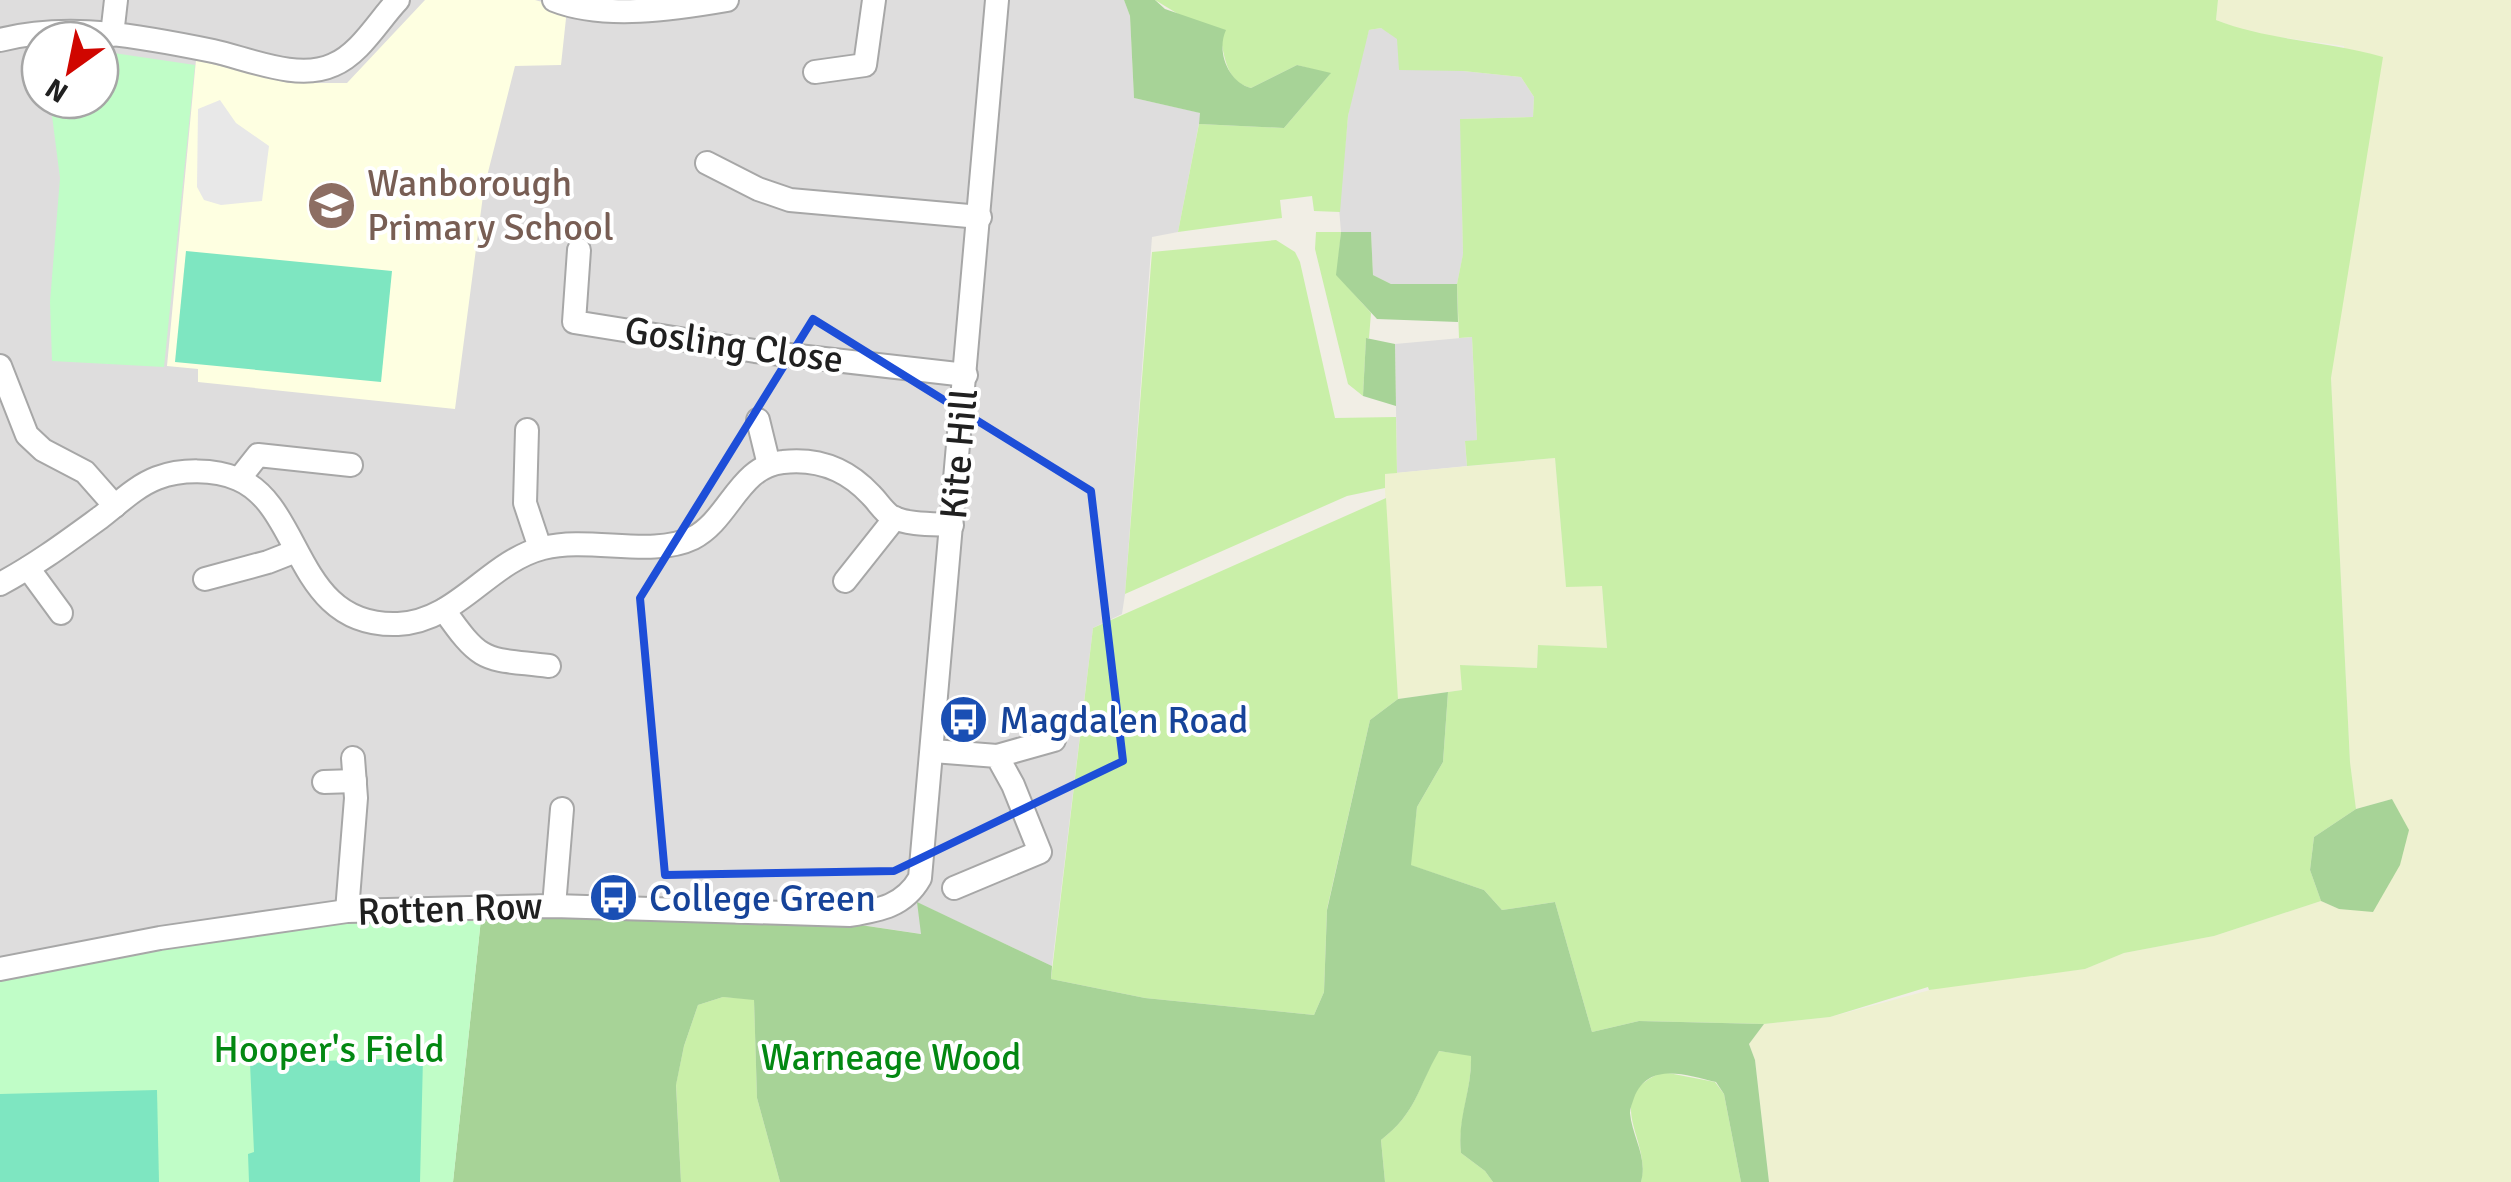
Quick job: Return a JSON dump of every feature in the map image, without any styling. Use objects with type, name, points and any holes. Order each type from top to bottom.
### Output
[{"type":"street","points":[[120,36],[277,66],[317,69],[330,67],[351,53],[398,0]]},
{"type":"street","points":[[554,0],[571,6],[636,12],[726,0]]},
{"type":"street","points":[[815,72],[865,65],[874,0]]},
{"type":"street","name":"Kite Hill","points":[[902,901],[920,878],[934,751],[997,0]]},
{"type":"street","points":[[708,163],[758,189],[790,200],[980,216]]},
{"type":"street","name":"Gosling Close","points":[[579,250],[574,322],[755,351],[966,375]]},
{"type":"street","points":[[0,366],[10,430],[86,472],[115,506]]},
{"type":"street","points":[[758,420],[769,464]]},
{"type":"street","points":[[527,430],[524,503],[540,548]]},
{"type":"street","points":[[239,479],[258,454],[351,465]]},
{"type":"street","points":[[0,584],[146,484],[171,474],[207,472],[239,479],[269,506],[326,596],[347,612],[394,624],[416,622],[444,610],[540,548],[682,542],[702,532],[746,481],[769,464],[806,462],[835,468],[859,484],[895,518],[952,526]]},
{"type":"street","points":[[846,581],[895,518]]},
{"type":"street","points":[[206,579],[296,551]]},
{"type":"street","points":[[28,568],[60,613]]},
{"type":"street","points":[[444,610],[484,658],[549,666]]},
{"type":"street","points":[[934,751],[997,756],[1054,740]]},
{"type":"street","points":[[954,888],[1040,852],[997,756]]},
{"type":"street","points":[[324,782],[354,769],[347,911]]},
{"type":"street","points":[[554,906],[562,809]]},
{"type":"street","name":"Rotten Row","points":[[0,969],[160,938],[347,911],[554,906],[850,915],[902,901]]},
{"type":"highlighted area","points":[[813,319],[1091,491],[1123,761],[894,871],[665,875],[640,598]]},
{"type":"shaded area","points":[[0,0],[1124,0],[1130,16],[1134,98],[1201,113],[1178,232],[1152,237],[1125,594],[1122,614],[1093,628],[1052,966],[918,903],[922,934],[813,918],[481,919],[347,911],[0,968]]},
{"type":"shaded area","name":"Wanborough Primary School","points":[[425,0],[535,0],[567,9],[561,65],[515,66],[484,188],[455,409],[198,382],[198,369],[167,366],[196,60],[289,83],[347,83]]},
{"type":"shaded area","points":[[2218,0],[2511,0],[2511,1182],[1769,1182],[1755,1060],[1749,1044],[1764,1024],[1830,1017],[1945,986],[2085,969],[2124,953],[2214,936],[2321,901],[2339,909],[2392,799],[2356,809],[2350,762],[2331,378],[2338,317],[2344,46],[2250,33],[2216,20]]},
{"type":"shaded area","points":[[1381,28],[1463,71],[1521,77],[1534,97],[1533,117],[1461,119],[1463,255],[1457,284],[1391,284],[1373,275],[1371,233],[1341,232],[1339,208],[1348,116],[1357,70],[1369,30]]},
{"type":"shaded area","points":[[220,100],[236,123],[269,146],[262,201],[221,205],[204,200],[197,187],[198,109]]},
{"type":"shaded area","points":[[1472,337],[1477,440],[1465,442],[1467,466],[1397,473],[1395,344]]},
{"type":"shaded area","points":[[1555,458],[1566,586],[1602,585],[1607,649],[1538,645],[1537,668],[1461,665],[1462,690],[1398,699],[1384,474]]},
{"type":"green space","points":[[1124,0],[1155,0],[1165,9],[1226,30],[1222,47],[1226,65],[1236,79],[1251,88],[1297,65],[1331,73],[1284,128],[1199,124],[1200,113],[1134,98],[1130,16]]},
{"type":"green space","points":[[1155,0],[2218,0],[2216,20],[2236,27],[2383,57],[2331,378],[2350,762],[2356,809],[2314,837],[2310,870],[2321,901],[2214,936],[2124,953],[2085,969],[1929,990],[1928,987],[1830,1017],[1764,1024],[1639,1021],[1592,1032],[1555,902],[1502,910],[1484,890],[1410,865],[1417,807],[1443,762],[1448,692],[1462,690],[1460,665],[1537,668],[1538,645],[1607,648],[1602,586],[1566,587],[1555,458],[1467,466],[1465,441],[1477,440],[1472,337],[1459,338],[1457,284],[1463,254],[1460,119],[1533,117],[1534,97],[1521,77],[1399,70],[1397,39],[1381,28],[1369,30],[1348,116],[1340,212],[1314,211],[1312,196],[1280,200],[1282,218],[1178,232],[1199,124],[1284,128],[1330,74],[1297,65],[1251,88],[1243,85],[1229,70],[1221,40]]},
{"type":"green space","points":[[120,54],[195,65],[164,367],[52,361],[50,302],[60,178],[53,120],[120,120]]},
{"type":"green space","points":[[1316,232],[1341,232],[1337,275],[1371,313],[1363,396],[1348,384],[1315,249]]},
{"type":"green space","points":[[1341,232],[1371,232],[1373,275],[1391,284],[1457,284],[1458,322],[1377,319],[1336,275]]},
{"type":"green space","points":[[1276,240],[1295,252],[1300,262],[1335,418],[1396,417],[1397,473],[1385,474],[1385,488],[1347,496],[1125,594],[1152,252]]},
{"type":"green space","points":[[186,251],[392,271],[381,382],[175,362]]},
{"type":"green space","points":[[1366,338],[1395,344],[1396,406],[1363,396]]},
{"type":"green space","points":[[1386,498],[1398,699],[1370,720],[1327,909],[1324,992],[1314,1015],[1145,998],[1051,979],[1093,628]]},
{"type":"green space","name":"Warneage Wood","points":[[1448,692],[1443,762],[1417,807],[1411,865],[1484,890],[1502,910],[1555,902],[1592,1032],[1639,1021],[1764,1024],[1749,1044],[1755,1060],[1769,1182],[1741,1182],[1724,1094],[1716,1082],[1669,1074],[1658,1075],[1640,1086],[1631,1108],[1643,1164],[1641,1182],[1493,1182],[1461,1153],[1471,1056],[1439,1051],[1409,1110],[1381,1140],[1385,1182],[780,1182],[757,1098],[754,1000],[723,997],[698,1005],[684,1046],[676,1085],[681,1182],[453,1182],[481,919],[551,915],[813,918],[921,934],[917,902],[1052,966],[1051,979],[1145,998],[1314,1015],[1324,992],[1327,910],[1370,720],[1398,699]]},
{"type":"green space","points":[[2392,799],[2409,830],[2400,865],[2373,912],[2339,909],[2321,901],[2310,870],[2314,837],[2356,809]]},
{"type":"green space","name":"Hooper's Field","points":[[347,911],[481,919],[453,1182],[0,1182],[0,969]]},
{"type":"green space","points":[[723,997],[754,999],[757,1098],[780,1182],[681,1182],[676,1084],[684,1046],[698,1005]]},
{"type":"green space","points":[[1438,1051],[1471,1055],[1461,1153],[1493,1182],[1385,1182],[1381,1140],[1409,1110]]},
{"type":"green space","points":[[423,1058],[420,1182],[249,1182],[248,1154],[254,1152],[250,1063]]},
{"type":"green space","points":[[1663,1072],[1715,1082],[1724,1094],[1741,1182],[1641,1182],[1643,1166],[1631,1107],[1634,1094],[1644,1082]]},
{"type":"green space","points":[[157,1090],[159,1182],[0,1182],[0,1094]]},
{"type":"place","name":"Wanborough Primary School","points":[[332,205]]},
{"type":"place","name":"Magdalen Road","points":[[964,720]]},
{"type":"place","name":"College Green","points":[[614,898]]}]
